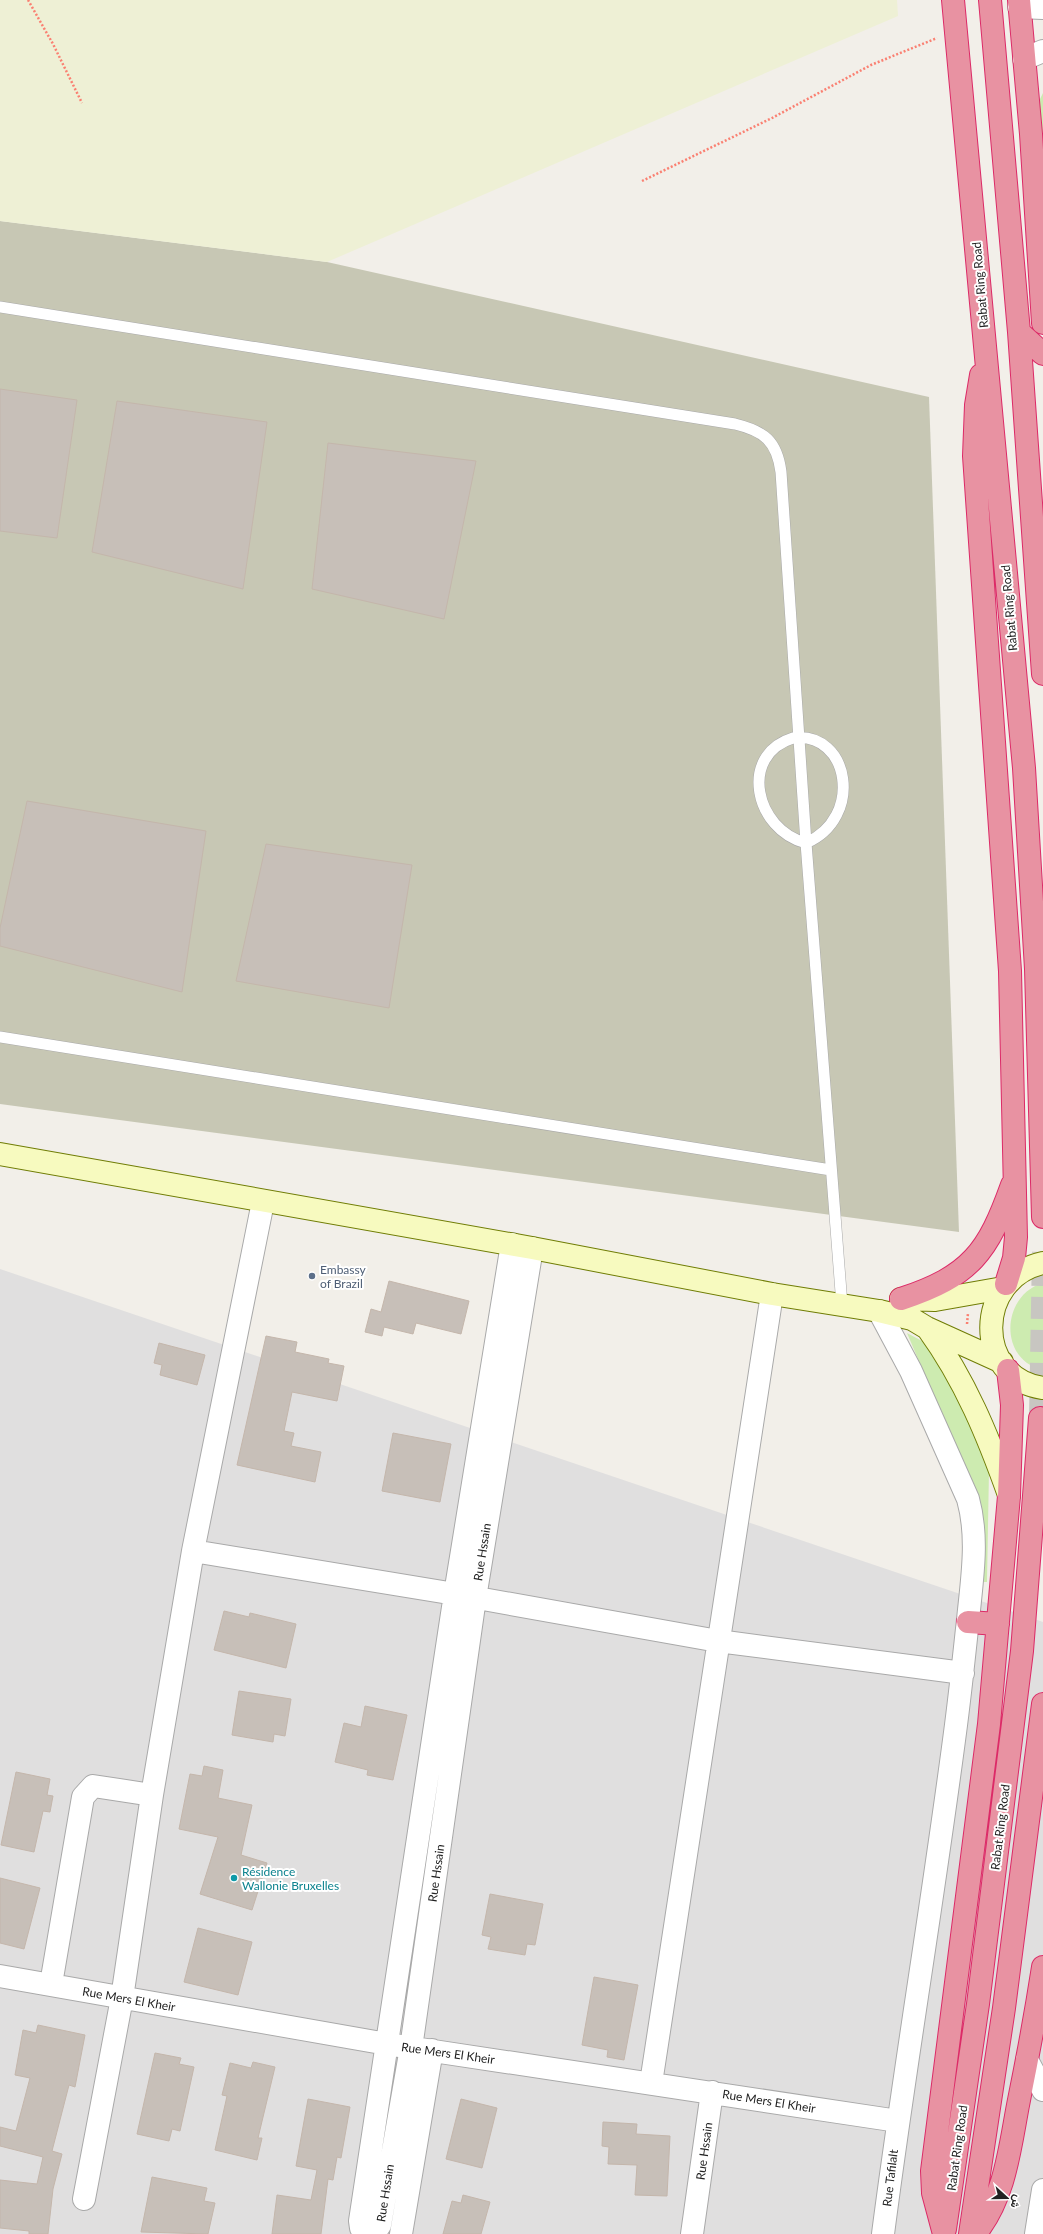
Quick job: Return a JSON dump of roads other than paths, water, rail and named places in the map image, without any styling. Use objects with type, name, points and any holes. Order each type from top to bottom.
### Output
[{"type":"highway","name":"Rabat Ring Road","points":[[953,0],[1024,768],[1036,969],[1043,1217]]},
{"type":"highway","points":[[990,0],[1019,332],[1043,674]]},
{"type":"highway","points":[[1019,3],[1033,55],[1038,225],[1043,323]]},
{"type":"highway","points":[[1019,332],[1043,354]]},
{"type":"highway","points":[[987,355],[976,405],[974,456],[1010,971],[1016,1172],[1016,1237],[1014,1258],[1005,1286]]},
{"type":"highway","points":[[901,1299],[927,1291],[973,1261],[993,1233],[1016,1172]]},
{"type":"highway","points":[[944,2234],[933,2193],[933,2149],[989,1724],[1009,1496],[1012,1404],[1005,1366]]},
{"type":"highway","name":"Rabat Ring Road","points":[[944,2234],[978,2004],[1022,1651],[1040,1418]]},
{"type":"highway","points":[[968,1622],[998,1624]]},
{"type":"highway","name":"Rabat Ring Road","points":[[970,2234],[1004,2008],[1043,1704]]},
{"type":"highway","points":[[975,2234],[989,2214],[1000,2188],[1027,2060],[1043,1967]]},
{"type":"street","points":[[1019,3],[1043,8]]},
{"type":"street","points":[[0,1154],[263,1202],[522,1246],[772,1294],[879,1311],[912,1319],[927,1328],[1005,1366],[1021,1380],[1043,1388]]},
{"type":"street","points":[[84,2199],[122,1998],[152,1795],[193,1551],[263,1202]]},
{"type":"street","name":"Rue Hssain","points":[[465,1596],[411,2048],[380,2224],[376,2231],[367,2232],[360,2226],[387,2044],[465,1596],[522,1246]]},
{"type":"street","points":[[1005,1366],[995,1348],[991,1333],[991,1317],[995,1302],[1005,1286],[1019,1273],[1043,1263]]},
{"type":"street","points":[[879,1311],[901,1299],[935,1300],[1005,1286]]},
{"type":"street","points":[[651,2083],[772,1294]]},
{"type":"street","name":"Rue Tafilalt","points":[[879,1311],[911,1371],[968,1499],[973,1519],[974,1535],[963,1673],[940,1848],[898,2121],[883,2234]]},
{"type":"street","points":[[927,1328],[944,1352],[984,1426],[1009,1496]]},
{"type":"street","points":[[193,1551],[465,1596],[718,1642],[963,1673]]},
{"type":"street","points":[[51,1984],[83,1797],[93,1786],[152,1795]]},
{"type":"street","name":"Rue Mers El Kheir","points":[[0,1976],[411,2048],[898,2121]]},
{"type":"street","points":[[401,2234],[432,2050]]},
{"type":"street","points":[[1027,2060],[1043,2090]]},
{"type":"street","name":"Rue Hssain","points":[[692,2234],[712,2092]]},
{"type":"street","points":[[1036,2234],[1043,2190]]},
{"type":"lane","points":[[0,307],[727,422],[758,431],[773,445],[780,464],[806,843],[842,1305]]},
{"type":"lane","points":[[799,738],[818,743],[829,751],[838,762],[844,781],[842,802],[834,822],[819,837],[806,843],[791,838],[777,828],[763,808],[759,791],[760,775],[768,756],[781,743],[799,738]]},
{"type":"lane","points":[[0,1037],[831,1170]]},
{"type":"tunnel","points":[[1040,1418],[1043,1252]]},
{"type":"place","name":"Embassy of Brazil","points":[[312,1276]]},
{"type":"place","name":"Résidence Wallonie Bruxelles","points":[[234,1878]]}]
